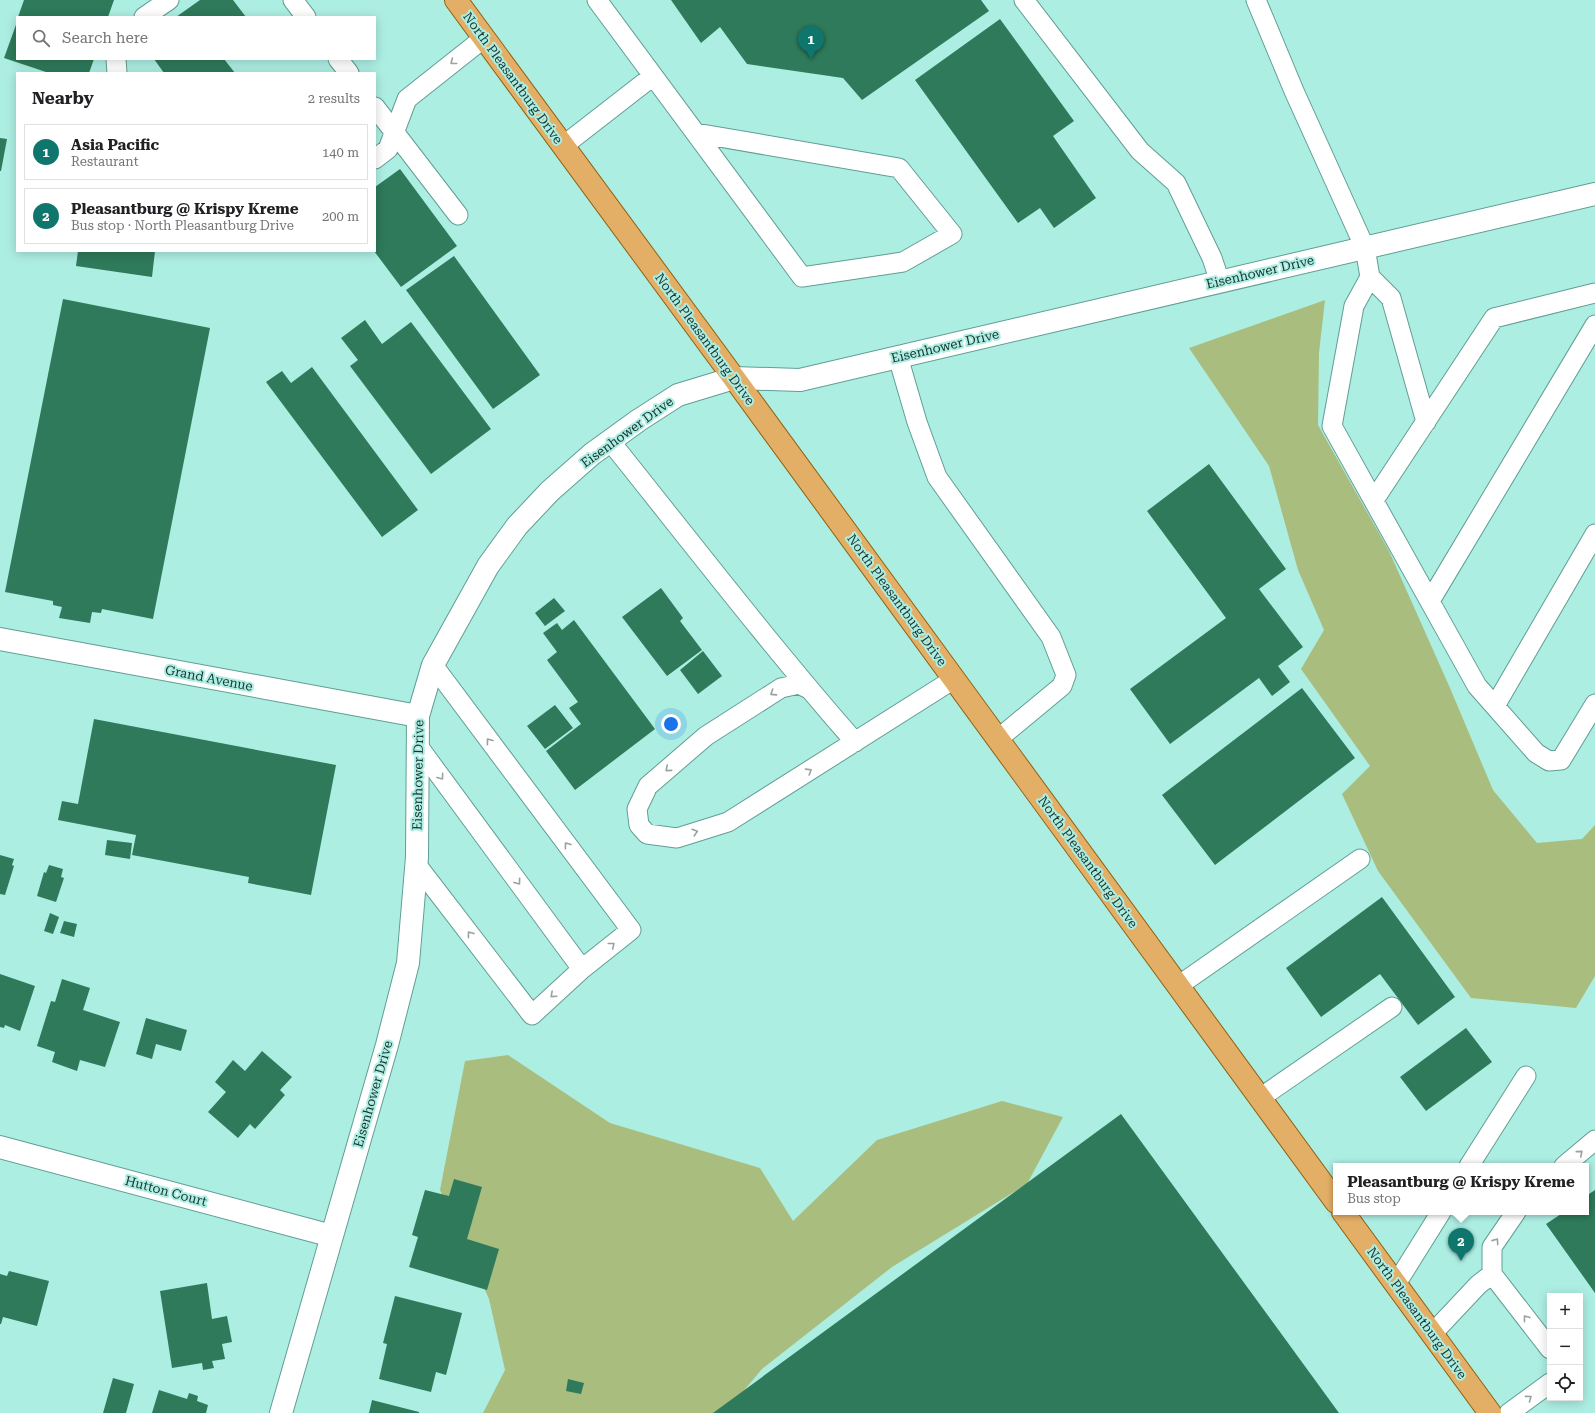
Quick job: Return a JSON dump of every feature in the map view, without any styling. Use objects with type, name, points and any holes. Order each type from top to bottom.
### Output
[{"type":"main road","name":"North Pleasantburg Drive","points":[[456,0],[1333,1198]]},
{"type":"main road","name":"North Pleasantburg Drive","points":[[1345,1215],[1490,1413]]},
{"type":"street","name":"Eisenhower Drive","points":[[281,1413],[387,1045],[408,963],[416,864],[418,716],[433,666],[488,566],[517,526],[550,492],[592,454],[678,395],[734,378],[800,380],[1595,194]]},
{"type":"street","name":"Grand Avenue","points":[[0,639],[418,716]]},
{"type":"street","name":"Hutton Court","points":[[0,1147],[332,1236]]},
{"type":"lane","points":[[146,16],[170,0]]},
{"type":"lane","points":[[293,0],[305,16]]},
{"type":"lane","points":[[597,0],[802,277],[903,262],[952,234],[899,168],[696,133]]},
{"type":"lane","points":[[1024,0],[1140,151],[1176,183],[1212,258],[1220,282]]},
{"type":"lane","points":[[1256,0],[1297,98],[1365,248],[1370,277],[1391,298],[1426,422]]},
{"type":"lane","points":[[376,158],[388,149],[406,99],[484,38]]},
{"type":"lane","points":[[116,60],[117,72]]},
{"type":"lane","points":[[339,60],[348,72]]},
{"type":"lane","points":[[563,146],[653,76]]},
{"type":"lane","points":[[376,109],[458,215]]},
{"type":"lane","points":[[1370,277],[1354,306],[1332,426],[1477,686],[1536,753],[1549,761],[1561,760],[1595,704]]},
{"type":"lane","points":[[1374,500],[1494,318],[1595,293]]},
{"type":"lane","points":[[1430,601],[1595,326]]},
{"type":"lane","points":[[898,357],[917,422],[936,477],[1051,637],[1066,675],[1062,686],[998,739]]},
{"type":"lane","points":[[610,441],[809,689],[855,742]]},
{"type":"lane","points":[[1494,706],[1595,534]]},
{"type":"lane","points":[[416,864],[532,1015],[582,969],[630,930],[433,666]]},
{"type":"lane","points":[[809,689],[799,684],[780,688],[706,736],[648,786],[637,809],[639,825],[647,834],[676,838],[728,822],[954,679]]},
{"type":"lane","points":[[418,746],[582,969]]},
{"type":"lane","points":[[1178,986],[1360,859]]},
{"type":"lane","points":[[1260,1098],[1392,1007]]},
{"type":"lane","points":[[1472,1163],[1526,1076]]},
{"type":"lane","points":[[1568,1163],[1595,1140]]},
{"type":"lane","points":[[1396,1284],[1439,1215]]},
{"type":"lane","points":[[1514,1215],[1492,1247],[1492,1274],[1547,1345]]},
{"type":"lane","points":[[1432,1334],[1478,1285],[1492,1274]]},
{"type":"lane","points":[[1509,1413],[1547,1384]]},
{"type":"green space","points":[[1325,300],[1319,353],[1318,425],[1389,551],[1450,688],[1493,790],[1537,843],[1582,839],[1595,825],[1595,976],[1576,1008],[1471,998],[1378,871],[1342,794],[1370,766],[1301,669],[1324,630],[1298,570],[1269,466],[1189,348]]},
{"type":"green space","points":[[508,1055],[610,1123],[760,1168],[793,1221],[877,1140],[1002,1101],[1063,1117],[1027,1184],[892,1267],[762,1369],[725,1413],[483,1413],[505,1370],[489,1299],[440,1190],[465,1061]]},
{"type":"building","points":[[24,0],[114,0],[108,16],[18,16]]},
{"type":"building","points":[[200,0],[233,0],[245,16],[177,16]]},
{"type":"building","points":[[671,0],[981,0],[989,11],[862,100],[843,78],[747,64],[720,27],[701,43]]},
{"type":"building","points":[[1000,19],[1074,121],[1053,136],[1096,198],[1054,228],[1040,208],[1018,223],[915,80]]},
{"type":"building","points":[[16,25],[16,60],[94,60],[89,72],[46,72],[4,58]]},
{"type":"building","points":[[155,60],[225,60],[234,72],[163,72]]},
{"type":"building","points":[[0,138],[7,139],[1,171],[0,171]]},
{"type":"building","points":[[400,169],[457,246],[401,287],[375,252],[376,252],[376,186]]},
{"type":"building","points":[[78,252],[155,252],[152,277],[76,266]]},
{"type":"building","points":[[454,256],[540,375],[493,409],[406,290]]},
{"type":"building","points":[[63,299],[210,328],[153,619],[102,609],[101,613],[92,612],[90,623],[59,618],[62,607],[53,605],[53,601],[5,592]]},
{"type":"building","points":[[365,320],[382,344],[411,322],[491,429],[431,474],[350,366],[358,360],[341,338]]},
{"type":"building","points":[[312,367],[418,510],[382,537],[266,382],[282,371],[291,383]]},
{"type":"building","points":[[1209,464],[1286,569],[1259,589],[1303,647],[1278,666],[1290,682],[1272,696],[1259,678],[1170,744],[1130,689],[1226,618],[1147,511]]},
{"type":"building","points":[[661,588],[683,618],[680,621],[702,650],[667,676],[622,617]]},
{"type":"building","points":[[554,598],[565,611],[545,626],[535,613]]},
{"type":"building","points":[[574,620],[655,729],[575,790],[546,751],[581,724],[569,708],[578,702],[547,660],[557,652],[543,633],[557,623],[562,630]]},
{"type":"building","points":[[703,651],[722,676],[698,694],[680,670]]},
{"type":"building","points":[[1302,688],[1355,758],[1215,865],[1162,795]]},
{"type":"building","points":[[555,705],[573,728],[545,749],[527,726]]},
{"type":"building","points":[[94,719],[336,765],[311,895],[248,883],[249,877],[132,855],[136,835],[58,820],[62,801],[78,804]]},
{"type":"building","points":[[107,840],[132,843],[130,859],[105,855]]},
{"type":"building","points":[[0,855],[14,859],[12,865],[14,866],[5,895],[0,894]]},
{"type":"building","points":[[49,865],[63,869],[61,877],[64,878],[56,902],[37,896],[44,872],[46,873]]},
{"type":"building","points":[[1382,897],[1455,997],[1418,1025],[1380,974],[1321,1017],[1286,968]]},
{"type":"building","points":[[50,913],[59,917],[53,934],[44,931]]},
{"type":"building","points":[[64,921],[77,924],[74,937],[60,933]]},
{"type":"building","points":[[0,974],[35,986],[20,1031],[5,1025],[4,1028],[0,1027]]},
{"type":"building","points":[[62,979],[90,988],[83,1010],[120,1022],[105,1067],[80,1060],[77,1071],[52,1062],[55,1052],[37,1046],[51,1001],[55,1002]]},
{"type":"building","points":[[146,1018],[187,1030],[181,1051],[156,1044],[152,1059],[136,1054]]},
{"type":"building","points":[[1466,1028],[1492,1062],[1426,1111],[1400,1077]]},
{"type":"building","points":[[262,1051],[292,1077],[280,1090],[285,1095],[255,1129],[250,1124],[238,1138],[208,1112],[226,1092],[215,1082],[233,1060],[245,1071]]},
{"type":"building","points":[[1121,1114],[1339,1413],[713,1413]]},
{"type":"building","points":[[454,1179],[482,1187],[467,1239],[499,1249],[487,1290],[409,1267],[418,1237],[412,1235],[425,1190],[449,1196]]},
{"type":"building","points":[[1595,1190],[1595,1293],[1546,1224],[1560,1215],[1589,1215],[1589,1194]]},
{"type":"building","points":[[9,1271],[49,1281],[37,1326],[3,1317],[0,1324],[0,1274],[7,1276]]},
{"type":"building","points":[[207,1283],[212,1319],[227,1316],[232,1342],[222,1344],[225,1359],[212,1361],[214,1368],[203,1370],[202,1363],[172,1368],[160,1291]]},
{"type":"building","points":[[395,1296],[462,1313],[446,1375],[436,1372],[431,1392],[379,1379],[387,1344],[383,1343]]},
{"type":"building","points":[[113,1378],[134,1384],[126,1413],[103,1413]]},
{"type":"building","points":[[568,1379],[584,1383],[581,1394],[566,1391]]},
{"type":"building","points":[[159,1390],[187,1399],[189,1393],[198,1396],[197,1401],[208,1405],[206,1413],[152,1413]]},
{"type":"building","points":[[372,1400],[419,1412],[419,1413],[369,1413]]},
{"type":"place","name":"Asia Pacific","points":[[811,59]]},
{"type":"place","name":"Pleasantburg @ Krispy Kreme","points":[[1461,1261]]}]
